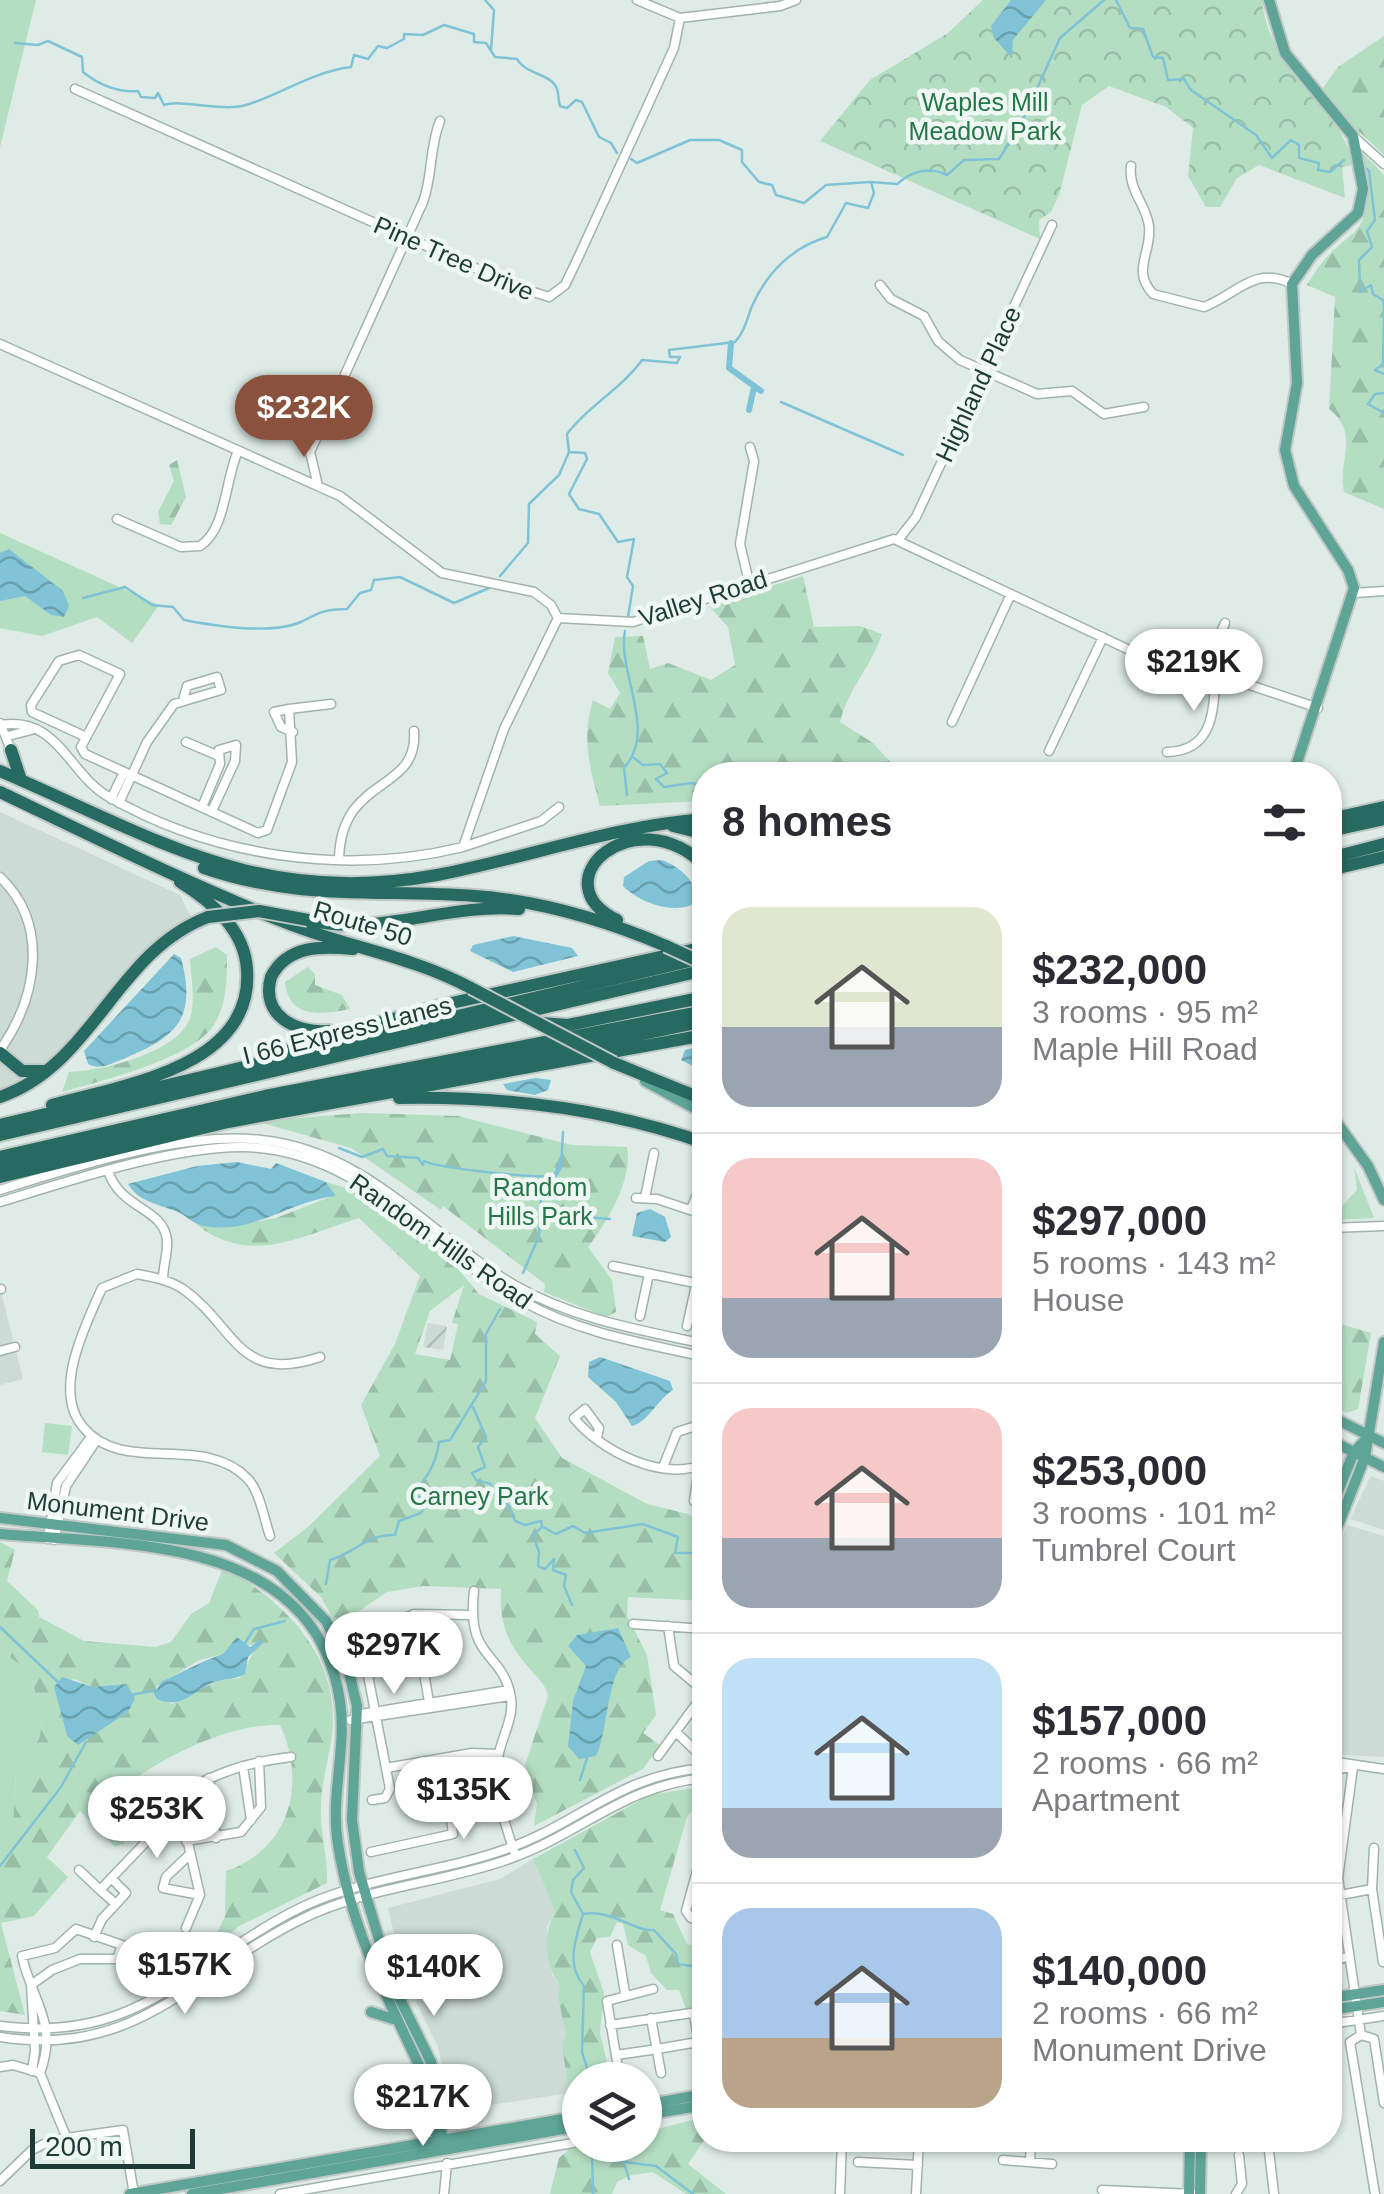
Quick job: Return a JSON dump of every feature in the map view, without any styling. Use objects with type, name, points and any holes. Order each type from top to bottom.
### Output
[{"type":"highway","points":[[9,743],[0,771],[188,856],[259,873],[324,882],[435,875],[656,822],[692,819]]},
{"type":"highway","points":[[9,743],[22,781]]},
{"type":"highway","name":"Route 50","points":[[0,771],[180,859],[264,886],[332,895],[508,899],[600,921],[692,958]]},
{"type":"highway","name":"Route 50","points":[[0,792],[291,924],[394,954],[471,988],[614,1063]]},
{"type":"highway","points":[[1342,816],[1384,806]]},
{"type":"highway","points":[[1342,828],[1384,819]]},
{"type":"highway","points":[[656,822],[692,831]]},
{"type":"highway","points":[[692,857],[671,842],[643,838],[609,846],[592,866],[589,886],[600,910],[673,949],[692,948]]},
{"type":"highway","points":[[1342,855],[1384,844]]},
{"type":"highway","points":[[1342,867],[1384,856]]},
{"type":"highway","points":[[0,1122],[184,1063],[220,1042],[238,1016],[248,974],[236,933],[209,904],[144,860]]},
{"type":"highway","points":[[0,1098],[52,1068],[148,952],[177,931],[208,917],[259,911],[363,927],[438,911],[491,907],[600,921]]},
{"type":"highway","points":[[60,1111],[692,942]]},
{"type":"highway","points":[[385,1021],[330,1031],[300,1030],[278,1014],[268,985],[283,959],[303,950],[348,948],[394,954]]},
{"type":"highway","points":[[0,1122],[692,967]]},
{"type":"highway","name":"I 66 Express Lanes","points":[[0,1135],[692,967]]},
{"type":"highway","points":[[530,1020],[568,1025],[692,1000]]},
{"type":"highway","name":"I 66 Express Lanes","points":[[0,1157],[265,1096],[692,1013]]},
{"type":"highway","points":[[0,1166],[232,1112],[500,1064],[692,1023]]},
{"type":"highway","points":[[0,1177],[228,1122],[692,1037]]},
{"type":"highway","points":[[0,1052],[26,1072],[52,1068]]},
{"type":"highway","points":[[614,1063],[692,1095]]},
{"type":"highway","points":[[337,1102],[446,1097],[519,1100],[640,1123],[692,1139]]},
{"type":"main road","points":[[1269,0],[1285,52],[1353,136],[1363,189],[1361,209],[1308,260],[1292,284],[1297,383],[1286,464],[1294,486],[1348,570],[1354,593],[1299,762]]},
{"type":"main road","name":"Route 50","points":[[614,1063],[692,1107]]},
{"type":"main road","points":[[1342,1130],[1368,1166],[1384,1200]]},
{"type":"main road","points":[[1342,1489],[1370,1436],[1384,1342]]},
{"type":"main road","points":[[1342,1422],[1384,1443]]},
{"type":"main road","points":[[1342,1446],[1384,1467]]},
{"type":"main road","points":[[1342,1510],[1360,1455]]},
{"type":"main road","name":"Monument Drive","points":[[0,1518],[215,1542],[264,1562],[307,1598],[333,1632],[350,1672],[357,1718],[352,1820],[364,1893],[401,2003],[431,2062],[442,2142]]},
{"type":"main road","name":"Monument Drive","points":[[0,1534],[204,1556],[256,1576],[293,1606],[318,1638],[334,1674],[342,1720],[335,1812],[349,1897],[382,1993],[422,2072],[442,2142]]},
{"type":"main road","points":[[367,1954],[391,1998],[401,2003]]},
{"type":"main road","points":[[1342,2005],[1384,1990]]},
{"type":"main road","points":[[382,1993],[371,2012],[394,2019]]},
{"type":"main road","points":[[1342,1999],[1384,2002]]},
{"type":"main road","points":[[662,2102],[692,2096]]},
{"type":"main road","points":[[662,2112],[692,2107]]},
{"type":"main road","points":[[192,2194],[562,2119]]},
{"type":"main road","points":[[133,2194],[442,2142],[562,2128]]},
{"type":"main road","points":[[1191,2152],[1194,2194]]},
{"type":"main road","points":[[1194,2194],[1199,2152]]},
{"type":"street","points":[[637,0],[680,18],[780,6],[796,0]]},
{"type":"street","name":"Pine Tree Drive","points":[[75,89],[541,297],[558,293],[568,281],[674,48],[680,18]]},
{"type":"street","points":[[318,486],[310,452],[429,186],[430,148],[440,121]]},
{"type":"street","points":[[1353,136],[1384,164]]},
{"type":"street","points":[[1131,166],[1130,182],[1149,226],[1141,269],[1153,294],[1204,307],[1255,277],[1272,276],[1292,284]]},
{"type":"street","name":"Highland Place","points":[[898,540],[912,525],[1052,224]]},
{"type":"street","points":[[880,285],[891,299],[924,316],[946,350],[984,370],[1036,394],[1072,391],[1104,414],[1144,407]]},
{"type":"street","points":[[0,344],[318,486],[354,505],[432,568],[534,592],[551,605],[558,618],[504,729],[462,847]]},
{"type":"street","points":[[749,582],[740,544],[754,461],[750,447]]},
{"type":"street","points":[[117,520],[181,547],[200,546],[218,527],[224,488],[238,451]]},
{"type":"street","points":[[898,540],[1176,672],[1216,677],[1318,708]]},
{"type":"street","name":"Valley Road","points":[[558,618],[625,624],[853,548],[898,540]]},
{"type":"street","points":[[1354,593],[1384,590]]},
{"type":"street","points":[[952,722],[1011,594]]},
{"type":"street","points":[[1166,752],[1186,750],[1205,735],[1214,715],[1219,636],[1224,623]]},
{"type":"street","points":[[1049,752],[1102,637]]},
{"type":"street","points":[[84,736],[32,712],[30,705],[59,661],[79,655],[120,674],[84,736],[81,747],[86,754],[258,833],[267,830],[292,762],[290,708]]},
{"type":"street","points":[[116,801],[155,727],[174,704],[221,690],[217,678],[186,686],[183,700]]},
{"type":"street","points":[[293,732],[281,727],[274,712],[331,704]]},
{"type":"street","points":[[1,724],[34,729],[63,746],[84,776],[116,801],[176,829],[238,848],[339,860],[400,858],[462,847],[541,821],[559,808]]},
{"type":"street","points":[[1,724],[9,743],[34,729]]},
{"type":"street","points":[[339,860],[341,832],[350,812],[365,795],[401,771],[414,750],[414,730]]},
{"type":"street","points":[[186,742],[219,756]]},
{"type":"street","points":[[202,807],[220,764],[218,750],[236,745],[235,761],[212,812]]},
{"type":"street","points":[[0,877],[25,911],[33,958],[25,1004],[0,1052]]},
{"type":"street","name":"Random Hills Road","points":[[0,1190],[204,1140],[265,1140],[307,1148],[374,1180],[489,1268],[529,1293],[597,1320],[692,1341]]},
{"type":"street","name":"Random Hills Road","points":[[0,1202],[218,1148],[305,1157],[366,1185],[487,1278],[547,1314],[594,1331],[692,1354]]},
{"type":"street","points":[[654,1153],[640,1198],[691,1210]]},
{"type":"street","points":[[106,1162],[118,1194],[152,1215],[164,1230],[163,1279]]},
{"type":"street","points":[[1342,1228],[1384,1226]]},
{"type":"street","points":[[613,1266],[692,1283]]},
{"type":"street","points":[[270,1536],[252,1482],[236,1468],[199,1456],[132,1451],[94,1439],[78,1421],[68,1391],[102,1288],[137,1274],[163,1279],[184,1290],[249,1358],[283,1364],[320,1357]]},
{"type":"street","points":[[640,1316],[649,1274]]},
{"type":"street","points":[[687,1326],[692,1310]]},
{"type":"street","points":[[0,1350],[15,1347]]},
{"type":"street","points":[[664,1467],[677,1432],[692,1427]]},
{"type":"street","points":[[597,1438],[613,1451],[682,1472],[692,1468]]},
{"type":"street","points":[[51,1539],[66,1486],[94,1439]]},
{"type":"street","points":[[474,1591],[471,1616],[476,1644],[510,1693],[512,1710],[498,1754],[503,1820],[514,1852]]},
{"type":"street","points":[[372,1800],[389,1794],[378,1715],[361,1638],[414,1614],[471,1616]]},
{"type":"street","points":[[414,1614],[430,1706]]},
{"type":"street","points":[[633,1624],[692,1628]]},
{"type":"street","points":[[668,1626],[674,1666],[692,1681]]},
{"type":"street","points":[[342,1720],[510,1693]]},
{"type":"street","points":[[658,1756],[692,1710]]},
{"type":"street","points":[[676,1732],[692,1745]]},
{"type":"street","points":[[386,1768],[498,1754]]},
{"type":"street","points":[[154,1813],[209,1778],[259,1761],[291,1758]]},
{"type":"street","points":[[371,1852],[453,1834],[443,1759]]},
{"type":"street","points":[[186,1841],[241,1832],[263,1799],[259,1761]]},
{"type":"street","points":[[1342,1764],[1384,1769]]},
{"type":"street","points":[[242,1766],[251,1820]]},
{"type":"street","points":[[1342,1768],[1353,1767]]},
{"type":"street","points":[[1342,1825],[1353,1767]]},
{"type":"street","points":[[514,1852],[628,1785],[692,1771]]},
{"type":"street","points":[[209,1778],[216,1838]]},
{"type":"street","points":[[0,2026],[40,2035],[128,2013],[194,1976],[292,1912],[514,1852],[644,1790],[692,1780]]},
{"type":"street","points":[[132,1794],[164,1823],[184,1824]]},
{"type":"street","points":[[178,1795],[200,1895],[186,1928]]},
{"type":"street","points":[[100,1890],[164,1823]]},
{"type":"street","points":[[1372,1962],[1384,1962],[1372,1889],[1374,1848]]},
{"type":"street","points":[[189,1855],[166,1878],[162,1888],[200,1895]]},
{"type":"street","points":[[78,1870],[116,1904]]},
{"type":"street","points":[[94,1937],[102,1919],[126,1893],[111,1878]]},
{"type":"street","points":[[1342,1895],[1372,1889]]},
{"type":"street","points":[[692,1894],[686,1911],[692,1918]]},
{"type":"street","points":[[0,2037],[118,2028],[201,1989],[301,1919],[349,1897]]},
{"type":"street","points":[[31,1985],[52,1970],[80,1958],[117,1960],[122,1945],[76,1929],[55,1948],[22,1956],[31,1985],[41,1998],[36,2072],[65,2134]]},
{"type":"street","points":[[1342,1929],[1361,2035]]},
{"type":"street","points":[[618,1945],[625,1994]]},
{"type":"street","points":[[1342,1959],[1348,1958]]},
{"type":"street","points":[[194,1976],[201,1989]]},
{"type":"street","points":[[617,2062],[610,2026],[610,1998],[653,1990]]},
{"type":"street","points":[[610,2026],[692,2014]]},
{"type":"street","points":[[1342,2022],[1384,2016]]},
{"type":"street","points":[[651,2018],[658,2062]]},
{"type":"street","points":[[1375,2194],[1350,2042],[1361,2035],[1373,2037],[1384,2102]]},
{"type":"street","points":[[616,2056],[692,2043]]},
{"type":"street","points":[[0,2066],[36,2072]]},
{"type":"street","points":[[0,2180],[32,2150],[65,2134],[123,2130],[133,2194]]},
{"type":"street","points":[[442,2142],[447,2164],[444,2194]]},
{"type":"street","points":[[280,2194],[562,2145]]},
{"type":"street","points":[[840,2194],[842,2152]]},
{"type":"street","points":[[916,2194],[919,2152]]},
{"type":"street","points":[[1030,2162],[1031,2152]]},
{"type":"street","points":[[1269,2152],[1274,2194]]},
{"type":"street","points":[[1236,2194],[1242,2184],[1240,2155]]},
{"type":"street","points":[[1003,2160],[1052,2164]]},
{"type":"street","points":[[858,2162],[918,2165]]},
{"type":"street","points":[[1372,2169],[1384,2168]]},
{"type":"street","points":[[1102,2190],[1194,2194]]},
{"type":"shaded area","points":[[0,812],[180,895],[195,926],[164,943],[76,1049],[0,1100]]},
{"type":"shaded area","points":[[0,1288],[23,1379],[0,1385]]},
{"type":"shaded area","points":[[428,1323],[447,1326],[443,1350],[423,1347]]},
{"type":"shaded area","points":[[1371,1476],[1384,1481],[1384,1530],[1350,1519]]},
{"type":"shaded area","points":[[1347,1525],[1384,1536],[1384,1757],[1342,1755],[1342,1536]]},
{"type":"shaded area","points":[[533,1859],[555,1911],[547,1926],[548,1953],[552,1975],[560,1985],[566,2034],[562,2045],[562,2094],[452,2111],[438,2047],[405,1980],[388,1908],[500,1879]]},
{"type":"green space","points":[[0,0],[36,0],[0,147]]},
{"type":"green space","name":"Waples Mill Meadow Park","points":[[983,0],[1262,0],[1275,43],[1338,128],[1348,148],[1352,165],[1342,167],[1345,198],[1259,165],[1237,178],[1220,207],[1206,207],[1188,176],[1193,128],[1166,107],[1109,86],[1082,105],[1059,195],[1051,212],[1039,220],[1040,239],[820,141],[870,80],[948,33]]},
{"type":"green space","points":[[1384,36],[1384,155],[1352,125],[1323,88],[1338,67]]},
{"type":"green space","points":[[1360,150],[1384,175],[1384,509],[1344,492],[1346,438],[1339,418],[1329,409],[1335,297],[1307,285],[1363,220],[1366,205]]},
{"type":"green space","points":[[177,460],[186,497],[171,525],[160,524],[158,512],[174,481],[169,465]]},
{"type":"green space","points":[[0,533],[159,605],[132,643],[97,617],[42,636],[0,628]]},
{"type":"green space","points":[[803,576],[814,627],[860,626],[882,634],[840,722],[873,743],[890,762],[692,762],[692,802],[600,806],[588,754],[589,715],[593,700],[610,709],[620,693],[608,673],[615,637],[643,636],[650,669],[668,663],[711,680],[735,665],[728,627],[709,606]]},
{"type":"green space","points":[[216,947],[227,955],[225,990],[219,1015],[205,1036],[169,1057],[62,1092],[69,1072],[139,1057],[185,1028],[193,994],[190,959]]},
{"type":"green space","points":[[308,967],[315,974],[315,985],[342,995],[350,1009],[309,1012],[293,1003],[285,982]]},
{"type":"green space","name":"Random Hills Park","points":[[362,1113],[458,1116],[572,1145],[627,1147],[622,1187],[588,1247],[612,1280],[616,1312],[606,1317],[544,1292],[545,1284],[443,1206],[441,1210],[351,1148],[255,1121]]},
{"type":"green space","points":[[1354,1167],[1374,1218],[1342,1220],[1342,1206],[1357,1190]]},
{"type":"green space","name":"Carney Park","points":[[326,1182],[362,1193],[453,1263],[479,1294],[537,1322],[535,1334],[560,1356],[535,1418],[562,1458],[647,1504],[692,1517],[692,1600],[628,1597],[627,1616],[647,1655],[656,1715],[643,1733],[660,1745],[643,1769],[534,1826],[537,1804],[525,1765],[548,1696],[506,1632],[501,1589],[423,1586],[387,1592],[337,1626],[321,1597],[274,1553],[308,1527],[380,1456],[361,1405],[395,1344],[420,1276],[359,1218],[296,1239],[256,1246],[216,1237],[196,1224],[220,1228],[276,1218],[335,1195]],"holes":[[[464,1285],[452,1323],[458,1324],[450,1360],[415,1354],[430,1311]]]},
{"type":"green space","points":[[1342,1325],[1371,1333],[1358,1409],[1347,1413],[1342,1410]]},
{"type":"green space","points":[[45,1423],[72,1426],[68,1455],[42,1452]]},
{"type":"green space","points":[[0,1542],[15,1550],[7,1581],[38,1610],[39,1617],[84,1641],[155,1647],[171,1642],[191,1614],[209,1603],[223,1568],[264,1594],[282,1609],[312,1646],[330,1690],[333,1727],[321,1807],[327,1883],[239,1926],[208,1953],[225,1916],[226,1871],[248,1861],[265,1847],[278,1831],[292,1791],[288,1747],[280,1725],[258,1726],[209,1739],[161,1762],[103,1806],[126,1834],[124,1844],[115,1847],[80,1811],[47,1857],[68,1877],[34,1916],[1,1923],[25,2015],[0,2011],[0,1822],[13,1822],[16,1774],[39,1739],[43,1718],[29,1671],[0,1650]],"holes":[[[237,1638],[243,1645],[257,1645],[240,1678],[219,1680],[172,1704],[157,1699],[156,1687],[199,1660],[223,1654]],[[74,1679],[93,1687],[121,1686],[128,1712],[103,1728],[67,1736],[54,1687]]]},
{"type":"green space","points":[[0,1650],[29,1670],[43,1718],[39,1739],[16,1774],[13,1822],[0,1822]]},
{"type":"green space","points":[[692,1788],[692,1811],[660,1910],[673,1914],[687,1944],[692,1945],[692,2008],[686,2009],[679,1990],[667,1990],[651,1973],[646,1956],[628,1945],[623,1924],[617,1922],[610,1937],[597,1938],[590,1952],[604,1993],[600,2033],[607,2062],[564,2062],[562,2045],[566,2034],[558,1997],[560,1985],[551,1969],[547,1949],[548,1929],[555,1911],[533,1859],[650,1795]]},
{"type":"green space","points":[[692,2120],[692,2152],[696,2152],[688,2164],[726,2194],[686,2194],[653,2172],[617,2182],[612,2194],[550,2194],[562,2155],[562,2162],[662,2162],[662,2128]]},
{"type":"water","points":[[1011,0],[1046,0],[1013,40],[1012,58],[994,38],[991,26]]},
{"type":"water","points":[[9,549],[63,591],[69,606],[64,617],[51,615],[25,596],[0,601],[0,553]]},
{"type":"water","points":[[662,860],[687,876],[692,885],[692,904],[679,908],[658,906],[623,886],[624,877],[649,861]]},
{"type":"water","points":[[513,936],[572,948],[578,956],[513,972],[470,951],[473,945]]},
{"type":"water","points":[[174,954],[181,958],[186,996],[178,1023],[170,1033],[143,1050],[106,1066],[88,1064],[84,1051]]},
{"type":"water","points":[[692,1048],[692,1066],[681,1060],[685,1050]]},
{"type":"water","points":[[535,1078],[551,1080],[548,1090],[535,1095],[507,1090],[503,1084]]},
{"type":"water","points":[[237,1162],[271,1169],[276,1163],[326,1182],[336,1196],[252,1223],[218,1228],[200,1225],[177,1211],[147,1201],[128,1184],[197,1166]]},
{"type":"water","points":[[650,1209],[665,1217],[671,1237],[665,1242],[632,1236],[637,1213]]},
{"type":"water","points":[[600,1357],[670,1381],[673,1390],[632,1426],[616,1402],[588,1377],[589,1362]]},
{"type":"water","points":[[618,1628],[631,1657],[623,1663],[612,1687],[596,1756],[579,1759],[568,1746],[573,1701],[586,1666],[568,1646],[577,1635]]},
{"type":"water","points":[[237,1637],[250,1647],[261,1639],[263,1643],[248,1657],[245,1674],[212,1683],[180,1701],[157,1699],[154,1694],[161,1682],[223,1654]]},
{"type":"water","points":[[62,1677],[93,1687],[127,1684],[135,1699],[128,1712],[78,1745],[67,1736],[54,1687]]},
{"type":"waterway","points":[[485,0],[494,10],[491,50]]},
{"type":"waterway","points":[[628,617],[633,586],[627,577],[634,539],[618,542],[599,514],[579,509],[569,494],[587,459],[585,453],[569,452],[567,434],[642,360],[677,363],[680,357],[670,357],[669,350],[735,342],[773,272],[803,247],[827,237],[846,203],[868,208],[874,193],[871,182],[897,184],[921,171],[947,175],[964,160],[999,159],[1019,128],[1060,38],[1104,0]]},
{"type":"waterway","points":[[1116,0],[1130,28],[1143,29],[1153,57],[1163,58],[1168,80],[1184,79],[1191,90],[1256,135],[1272,158],[1291,140],[1299,145],[1299,158],[1319,163],[1318,170],[1330,172],[1344,160]]},
{"type":"waterway","points":[[15,43],[38,45],[48,41],[82,57],[83,72],[96,81],[116,89],[138,91],[141,97],[155,98],[158,93],[164,105],[236,107],[351,67],[354,55],[368,59],[378,46],[387,48],[404,39],[404,34],[423,35],[444,25],[474,34],[474,42],[486,43],[495,57],[517,59],[549,80],[557,89],[560,106],[567,108],[576,100],[582,102],[599,137],[611,143],[617,153]]},
{"type":"waterway","points":[[631,159],[637,163],[690,140],[719,140],[742,150],[742,162],[759,182],[772,185],[776,195],[804,203],[826,185],[870,182]]},
{"type":"waterway","points":[[1363,166],[1369,171],[1375,220],[1367,231],[1372,247],[1359,260],[1360,292],[1371,285],[1373,294],[1383,300],[1384,309]]},
{"type":"waterway","points":[[1384,314],[1383,364],[1375,370],[1384,374]]},
{"type":"waterway","points":[[731,343],[729,368],[761,391]]},
{"type":"waterway","points":[[749,410],[754,387]]},
{"type":"waterway","points":[[1384,393],[1375,394],[1368,404],[1384,413]]},
{"type":"waterway","points":[[781,402],[903,455]]},
{"type":"waterway","points":[[500,576],[528,543],[529,504],[559,475],[569,452]]},
{"type":"waterway","points":[[83,598],[125,587],[152,605],[173,607],[184,620],[228,627],[277,628],[324,612],[347,609],[360,593],[371,590],[374,580],[400,577],[454,603],[489,588]]},
{"type":"waterway","points":[[625,631],[626,665],[637,719],[633,753],[624,768],[627,795]]},
{"type":"waterway","points":[[634,758],[643,765],[660,764],[667,773],[656,779],[664,787],[692,783]]},
{"type":"waterway","points":[[523,1273],[539,1236],[541,1201],[561,1167],[563,1132]]},
{"type":"waterway","points":[[339,1148],[362,1157],[383,1149],[387,1156],[418,1158],[423,1165],[424,1161],[531,1176],[555,1175],[561,1158]]},
{"type":"waterway","points":[[541,1208],[568,1214]]},
{"type":"waterway","points":[[573,1216],[610,1219]]},
{"type":"waterway","points":[[326,1584],[330,1560],[369,1541],[395,1535],[399,1521],[421,1513],[427,1501],[413,1494],[430,1470],[439,1442],[450,1440],[486,1381],[486,1334],[500,1309]]},
{"type":"waterway","points":[[473,1407],[486,1437],[478,1447],[485,1467],[472,1473],[476,1480],[491,1484],[492,1493],[509,1506],[515,1521],[525,1525],[541,1521],[542,1527],[533,1535],[539,1552],[538,1566],[545,1569],[554,1559],[553,1570],[566,1575],[564,1586],[572,1605]]},
{"type":"waterway","points":[[543,1527],[556,1534],[573,1526],[585,1533],[643,1524],[678,1537],[675,1553],[692,1553]]},
{"type":"waterway","points":[[243,1646],[254,1629],[285,1621]]},
{"type":"waterway","points":[[0,1627],[59,1683]]},
{"type":"waterway","points":[[131,1695],[157,1690]]},
{"type":"waterway","points":[[0,1866],[61,1787],[86,1742]]},
{"type":"waterway","points":[[580,1780],[587,1758]]},
{"type":"waterway","points":[[575,1850],[584,1868],[573,1880],[571,1892],[583,1914],[573,1960],[584,1986],[582,2052],[585,2062]]},
{"type":"waterway","points":[[583,1914],[604,1915],[654,1930],[676,1954],[678,1964],[692,1966]]},
{"type":"waterway","points":[[592,2162],[593,2194]]},
{"type":"waterway","points":[[624,2162],[656,2166],[693,2194]]},
{"type":"waterway","points":[[625,2166],[629,2179]]}]
